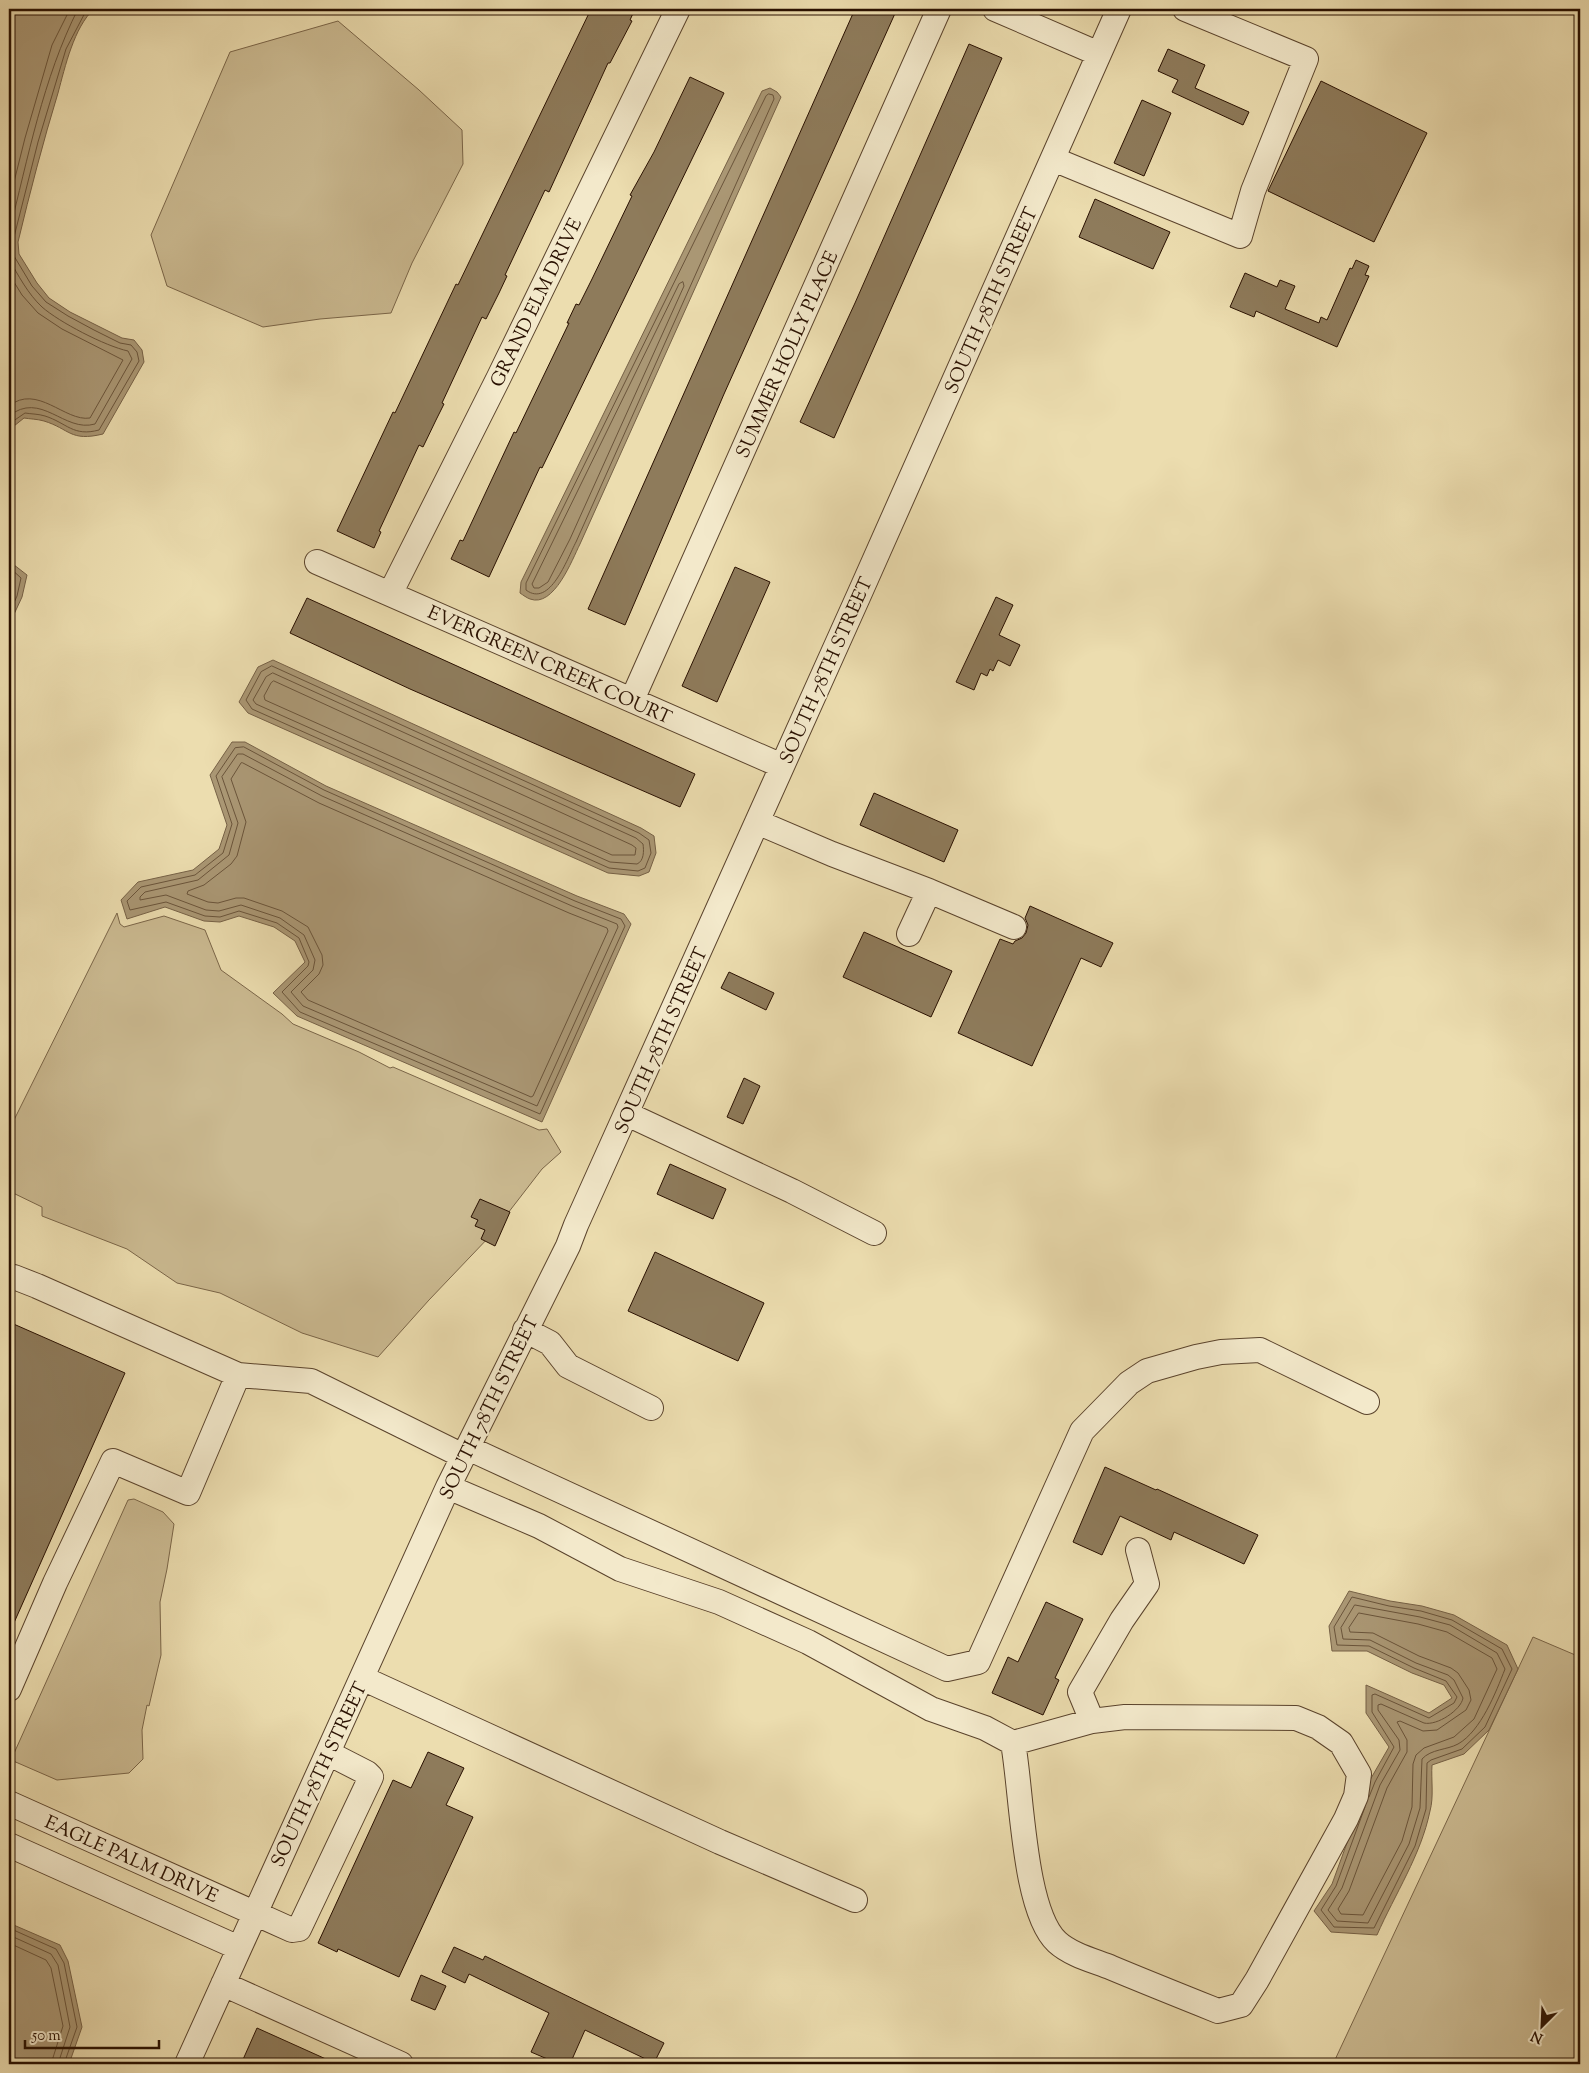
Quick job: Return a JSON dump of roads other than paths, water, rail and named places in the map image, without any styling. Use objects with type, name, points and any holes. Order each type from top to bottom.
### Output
[{"type":"street","name":"GRAND ELM DRIVE","points":[[390,594],[503,369],[678,9]]},
{"type":"street","name":"SUMMER HOLLY PLACE","points":[[632,700],[939,9]]},
{"type":"street","points":[[995,9],[1099,54]]},
{"type":"street","name":"SOUTH 78TH STREET","points":[[187,2064],[448,1487],[568,1246],[1119,9]]},
{"type":"street","points":[[1053,159],[1240,236],[1253,191],[1306,59],[1262,39],[1185,9]]},
{"type":"street","name":"EVERGREEN CREEK COURT","points":[[317,562],[782,766]]},
{"type":"street","points":[[757,822],[1014,927]]},
{"type":"street","points":[[909,934],[929,891]]},
{"type":"street","points":[[627,1114],[792,1191],[874,1233]]},
{"type":"street","points":[[9,1279],[14,1278],[37,1286],[238,1375],[311,1382],[947,1669],[978,1662],[1082,1432],[1128,1383],[1148,1371],[1196,1357],[1222,1352],[1260,1350],[1367,1402]]},
{"type":"street","points":[[525,1330],[550,1342],[568,1366],[651,1408]]},
{"type":"street","points":[[9,1689],[55,1583],[113,1461],[188,1493],[238,1375]]},
{"type":"street","points":[[448,1487],[540,1526],[620,1569],[719,1602],[808,1642],[931,1709],[985,1728],[1013,1743],[1092,1721],[1125,1716],[1296,1718],[1318,1727],[1341,1744],[1359,1774],[1356,1796],[1346,1819],[1257,1980],[1241,2004],[1218,2011],[1081,1956],[1058,1942],[1045,1926],[1037,1907],[1024,1833],[1013,1743]]},
{"type":"street","points":[[1092,1721],[1080,1692],[1122,1620],[1148,1584],[1138,1550]]},
{"type":"street","points":[[362,1678],[711,1838],[855,1900]]},
{"type":"street","name":"EAGLE PALM DRIVE","points":[[9,1803],[292,1930],[299,1929],[371,1777],[328,1753]]},
{"type":"street","name":"EAGLE PALM DRIVE","points":[[9,1845],[239,1948]]},
{"type":"street","points":[[223,1984],[401,2064]]},
{"type":"water","points":[[9,9],[94,9],[81,26],[67,60],[18,242],[19,254],[49,298],[70,312],[122,338],[134,340],[142,350],[144,362],[103,434],[77,436],[53,424],[24,418],[9,430]]},
{"type":"water","points":[[770,88],[781,97],[572,561],[554,590],[539,600],[529,599],[520,593],[521,582],[762,91]]},
{"type":"water","points":[[9,561],[27,575],[22,597],[9,625]]},
{"type":"water","points":[[273,660],[641,828],[654,836],[656,853],[649,872],[639,876],[608,873],[248,713],[239,702],[258,667]]},
{"type":"water","points":[[232,742],[245,742],[326,786],[577,896],[624,914],[631,924],[542,1122],[297,1016],[273,993],[305,962],[295,941],[274,927],[239,916],[220,922],[204,921],[165,907],[127,919],[121,900],[138,882],[193,870],[219,849],[227,825],[210,775]]},
{"type":"water","points":[[1349,1591],[1390,1601],[1422,1606],[1454,1615],[1507,1645],[1518,1669],[1489,1730],[1464,1754],[1432,1765],[1432,1800],[1426,1827],[1414,1859],[1377,1935],[1331,1932],[1314,1911],[1332,1884],[1370,1780],[1389,1747],[1366,1713],[1366,1685],[1429,1713],[1452,1698],[1444,1685],[1412,1673],[1367,1651],[1332,1651],[1329,1626]]},
{"type":"water","points":[[9,1923],[60,1945],[68,1961],[82,2027],[69,2064],[9,2064]]}]
